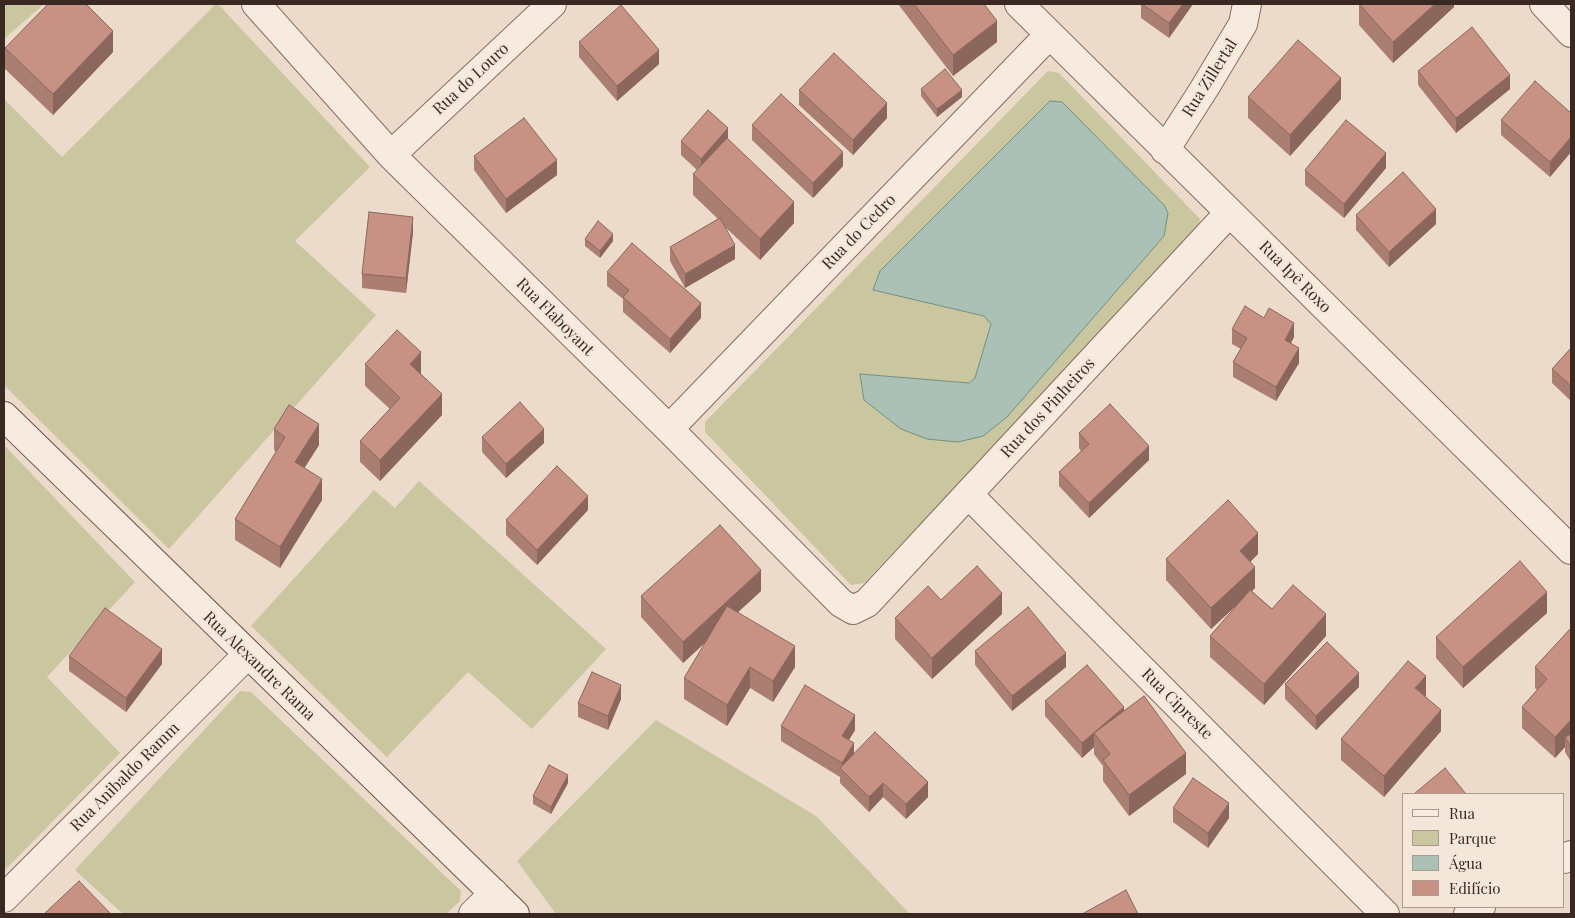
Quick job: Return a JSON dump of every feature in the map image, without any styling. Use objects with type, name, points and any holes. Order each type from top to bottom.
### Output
[{"type":"street","name":"Rua Flaboyant","points":[[256,4],[391,155],[669,429],[841,603],[853,610],[867,603]]},
{"type":"street","name":"Rua do Louro","points":[[391,155],[552,4]]},
{"type":"street","name":"Rua Ipê Roxo","points":[[1019,4],[1571,550]]},
{"type":"street","name":"Rua Zillertal","points":[[1165,150],[1243,24],[1247,4]]},
{"type":"street","points":[[1544,4],[1571,33]]},
{"type":"street","name":"Rua do Cedro","points":[[669,429],[1049,35]]},
{"type":"street","name":"Rua dos Pinheiros","points":[[867,603],[1229,213]]},
{"type":"street","name":"Rua Alexandre Rama","points":[[4,416],[247,655],[515,914]]},
{"type":"street","name":"Rua Cipreste","points":[[968,494],[1385,914]]},
{"type":"street","name":"Rua Anibaldo Ramm","points":[[4,898],[247,655]]},
{"type":"street","points":[[473,914],[494,894]]},
{"type":"street","points":[[1468,914],[1479,908]]},
{"type":"green space","points":[[4,4],[44,4],[4,39]]},
{"type":"green space","points":[[216,4],[370,167],[295,241],[376,315],[169,549],[4,385],[4,99],[62,157]]},
{"type":"green space","points":[[1048,71],[1059,73],[1200,219],[1199,231],[864,583],[851,585],[705,432],[705,422]]},
{"type":"green space","points":[[4,445],[135,582],[47,677],[120,753],[4,871]]},
{"type":"green space","points":[[419,481],[606,649],[532,729],[468,672],[387,757],[251,626],[374,490],[395,508]]},
{"type":"green space","points":[[240,691],[251,692],[461,891],[460,901],[446,914],[123,914],[75,870]]},
{"type":"green space","points":[[656,720],[816,816],[910,914],[556,914],[517,861]]},
{"type":"water","points":[[1050,101],[1062,102],[1164,205],[1168,213],[1164,236],[1007,417],[983,436],[958,442],[927,439],[901,429],[864,400],[860,374],[969,383],[975,378],[991,324],[984,316],[873,290],[880,271]]},
{"type":"building","points":[[48,4],[86,4],[113,31],[53,94],[5,48]]},
{"type":"building","points":[[914,4],[984,4],[997,21],[953,55]]},
{"type":"building","points":[[1142,4],[1183,4],[1169,23]]},
{"type":"building","points":[[1359,4],[1435,4],[1393,42]]},
{"type":"building","points":[[621,5],[659,50],[617,86],[579,42]]},
{"type":"building","points":[[1472,27],[1510,75],[1456,118],[1418,71]]},
{"type":"building","points":[[1298,40],[1341,78],[1290,135],[1248,97]]},
{"type":"building","points":[[834,53],[887,103],[853,140],[799,90]]},
{"type":"building","points":[[945,69],[962,90],[937,109],[921,89]]},
{"type":"building","points":[[1535,81],[1571,113],[1571,137],[1550,162],[1501,120]]},
{"type":"building","points":[[781,94],[843,152],[813,183],[752,125]]},
{"type":"building","points":[[708,110],[728,128],[701,159],[681,141]]},
{"type":"building","points":[[524,118],[557,160],[506,199],[474,156]]},
{"type":"building","points":[[1346,120],[1386,153],[1344,204],[1305,170]]},
{"type":"building","points":[[727,138],[794,202],[760,239],[693,174]]},
{"type":"building","points":[[1403,172],[1436,209],[1389,252],[1356,215]]},
{"type":"building","points":[[369,212],[413,217],[406,278],[362,274]]},
{"type":"building","points":[[720,218],[735,245],[685,274],[670,247]]},
{"type":"building","points":[[598,221],[613,234],[600,251],[585,239]]},
{"type":"building","points":[[632,243],[701,303],[670,339],[623,297],[629,290],[607,272]]},
{"type":"building","points":[[1245,306],[1264,318],[1269,308],[1294,323],[1285,340],[1299,348],[1276,387],[1233,362],[1247,338],[1232,329]]},
{"type":"building","points":[[397,330],[421,352],[410,364],[442,394],[380,460],[360,441],[400,398],[365,364]]},
{"type":"building","points":[[1571,348],[1571,386],[1552,369]]},
{"type":"building","points":[[520,402],[544,429],[506,464],[482,437]]},
{"type":"building","points":[[1110,404],[1149,446],[1089,503],[1059,472],[1089,444],[1079,433]]},
{"type":"building","points":[[289,405],[319,424],[295,462],[322,479],[280,547],[235,519],[285,437],[274,429]]},
{"type":"building","points":[[557,466],[588,496],[537,550],[506,520]]},
{"type":"building","points":[[1228,500],[1258,533],[1240,551],[1255,567],[1211,608],[1166,559]]},
{"type":"building","points":[[720,525],[761,570],[683,642],[641,596]]},
{"type":"building","points":[[1520,561],[1547,592],[1463,667],[1436,637]]},
{"type":"building","points":[[977,566],[1002,593],[932,658],[895,618],[928,586],[941,600]]},
{"type":"building","points":[[1293,585],[1326,614],[1264,684],[1210,636],[1250,590],[1272,609]]},
{"type":"building","points":[[727,606],[795,646],[773,681],[750,667],[727,705],[684,678]]},
{"type":"building","points":[[1028,607],[1066,653],[1012,696],[975,651]]},
{"type":"building","points":[[105,608],[162,649],[126,698],[69,656]]},
{"type":"building","points":[[1571,628],[1571,720],[1555,737],[1522,707],[1547,679],[1535,667]]},
{"type":"building","points":[[1327,642],[1359,673],[1316,716],[1285,684]]},
{"type":"building","points":[[1408,661],[1426,676],[1415,688],[1441,710],[1384,776],[1341,739]]},
{"type":"building","points":[[1087,665],[1124,707],[1082,743],[1045,701]]},
{"type":"building","points":[[592,672],[621,685],[608,716],[578,703]]},
{"type":"building","points":[[805,685],[855,715],[842,736],[854,743],[842,763],[781,726]]},
{"type":"building","points":[[1144,696],[1186,753],[1129,795],[1103,760],[1110,754],[1094,733]]},
{"type":"building","points":[[875,732],[928,782],[906,804],[883,783],[869,797],[840,768]]},
{"type":"building","points":[[1571,734],[1571,747],[1565,737]]},
{"type":"building","points":[[549,765],[568,775],[551,807],[533,796]]},
{"type":"building","points":[[1445,768],[1465,793],[1415,793]]},
{"type":"building","points":[[1193,778],[1229,803],[1208,833],[1173,808]]},
{"type":"building","points":[[79,881],[111,914],[44,914]]},
{"type":"building","points":[[1126,890],[1138,914],[1082,914]]}]
